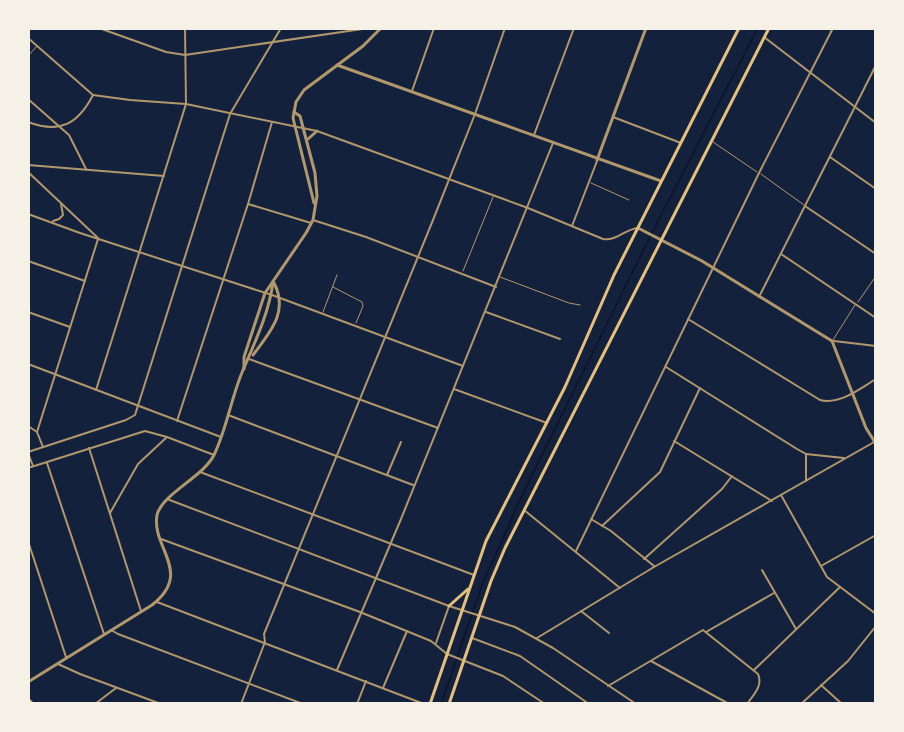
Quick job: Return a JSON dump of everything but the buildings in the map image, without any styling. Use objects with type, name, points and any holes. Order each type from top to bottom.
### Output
[{"type":"main road","points":[[430,704],[486,541],[547,423],[614,275],[739,28]]},
{"type":"main road","points":[[450,704],[462,660],[472,638],[477,614],[505,548],[769,28]]},
{"type":"main road","points":[[449,606],[469,588]]},
{"type":"main road","points":[[28,700],[32,704]]},
{"type":"street","points":[[99,28],[166,52],[185,55],[369,28]]},
{"type":"street","points":[[96,390],[186,104],[185,28]]},
{"type":"street","points":[[33,466],[28,452],[130,419],[135,414],[230,114],[281,28]]},
{"type":"street","points":[[314,206],[295,127],[296,102],[304,90],[363,46],[381,28]]},
{"type":"street","points":[[411,92],[434,28]]},
{"type":"street","points":[[241,704],[264,642],[264,634],[475,114],[505,28]]},
{"type":"street","points":[[534,135],[574,28]]},
{"type":"street","points":[[572,226],[646,28]]},
{"type":"street","points":[[576,551],[759,173],[833,28]]},
{"type":"street","points":[[764,37],[876,123]]},
{"type":"street","points":[[28,38],[93,95],[186,104],[317,131],[494,195],[607,240],[627,230],[638,228],[713,267],[832,341],[876,346]]},
{"type":"street","points":[[337,64],[597,160],[661,181]]},
{"type":"street","points":[[759,297],[876,65]]},
{"type":"street","points":[[28,122],[44,126],[61,126],[81,115],[93,95]]},
{"type":"street","points":[[28,99],[69,135],[86,169]]},
{"type":"street","points":[[244,369],[244,357],[265,292],[312,221],[317,196],[315,173],[307,141],[300,116],[294,112]]},
{"type":"street","points":[[613,117],[681,143]]},
{"type":"street","points":[[177,421],[248,204],[272,122]]},
{"type":"street","points":[[307,141],[317,131]]},
{"type":"street","points":[[337,670],[486,312],[553,143]]},
{"type":"street","points":[[830,157],[876,189]]},
{"type":"street","points":[[28,165],[164,176]]},
{"type":"street","points":[[28,172],[98,238]]},
{"type":"street","points":[[49,222],[63,215],[60,201]]},
{"type":"street","points":[[248,204],[312,221],[418,257],[496,287]]},
{"type":"street","points":[[805,206],[876,254]]},
{"type":"street","points":[[28,214],[265,292],[463,366]]},
{"type":"street","points":[[80,233],[85,229],[85,224]]},
{"type":"street","points":[[37,432],[98,238]]},
{"type":"street","points":[[781,254],[876,318]]},
{"type":"street","points":[[28,261],[85,281]]},
{"type":"street","points":[[28,682],[157,602],[166,589],[171,573],[170,563],[161,538],[158,514],[167,499],[200,472],[214,455],[272,295],[273,282]]},
{"type":"street","points":[[249,359],[274,325],[280,307],[280,298],[273,282]]},
{"type":"street","points":[[28,312],[70,327]]},
{"type":"street","points":[[486,312],[560,339]]},
{"type":"street","points":[[688,319],[820,400],[833,401],[876,379]]},
{"type":"street","points":[[537,638],[654,567],[875,442],[852,393],[832,341]]},
{"type":"street","points":[[249,359],[438,428]]},
{"type":"street","points":[[28,364],[221,437]]},
{"type":"street","points":[[666,367],[806,454],[844,458]]},
{"type":"street","points":[[453,388],[547,423]]},
{"type":"street","points":[[602,526],[657,475],[700,388]]},
{"type":"street","points":[[228,415],[414,486]]},
{"type":"street","points":[[28,426],[37,432],[43,447]]},
{"type":"street","points":[[28,468],[145,431],[167,436],[214,455]]},
{"type":"street","points":[[109,514],[138,464],[167,436]]},
{"type":"street","points":[[674,440],[772,501]]},
{"type":"street","points":[[387,475],[401,442]]},
{"type":"street","points":[[89,448],[142,612]]},
{"type":"street","points":[[806,454],[806,481]]},
{"type":"street","points":[[47,462],[104,634]]},
{"type":"street","points":[[200,472],[474,575]]},
{"type":"street","points":[[644,559],[722,489],[732,476]]},
{"type":"street","points":[[781,495],[827,577],[876,614]]},
{"type":"street","points":[[167,499],[449,606],[508,624],[537,638],[636,704]]},
{"type":"street","points":[[524,510],[620,588]]},
{"type":"street","points":[[591,519],[654,567]]},
{"type":"street","points":[[820,567],[876,535]]},
{"type":"street","points":[[161,538],[407,631],[436,644],[448,654],[503,676],[545,704]]},
{"type":"street","points":[[28,541],[66,657]]},
{"type":"street","points":[[762,570],[796,629]]},
{"type":"street","points":[[753,670],[840,587]]},
{"type":"street","points":[[608,686],[774,593]]},
{"type":"street","points":[[157,602],[424,704]]},
{"type":"street","points":[[436,644],[449,606]]},
{"type":"street","points":[[581,611],[609,633]]},
{"type":"street","points":[[801,704],[848,662],[876,626]]},
{"type":"street","points":[[111,630],[303,704]]},
{"type":"street","points":[[383,688],[407,631]]},
{"type":"street","points":[[705,631],[759,677],[760,684],[747,704]]},
{"type":"street","points":[[472,638],[520,656],[589,704]]},
{"type":"street","points":[[651,661],[729,704]]},
{"type":"street","points":[[57,663],[63,668],[162,704]]},
{"type":"street","points":[[357,704],[366,681]]},
{"type":"street","points":[[821,685],[842,704]]},
{"type":"street","points":[[95,704],[116,688]]},
{"type":"lane","points":[[28,56],[37,46]]},
{"type":"lane","points":[[712,141],[805,206]]},
{"type":"lane","points":[[589,183],[629,200]]},
{"type":"lane","points":[[462,274],[494,195]]},
{"type":"lane","points":[[322,313],[338,275]]},
{"type":"lane","points":[[832,341],[876,276]]},
{"type":"lane","points":[[500,277],[580,305]]},
{"type":"lane","points":[[333,287],[363,302],[355,325]]},
{"type":"waterway","points":[[441,704],[482,585],[524,491],[659,219],[758,28]]}]
